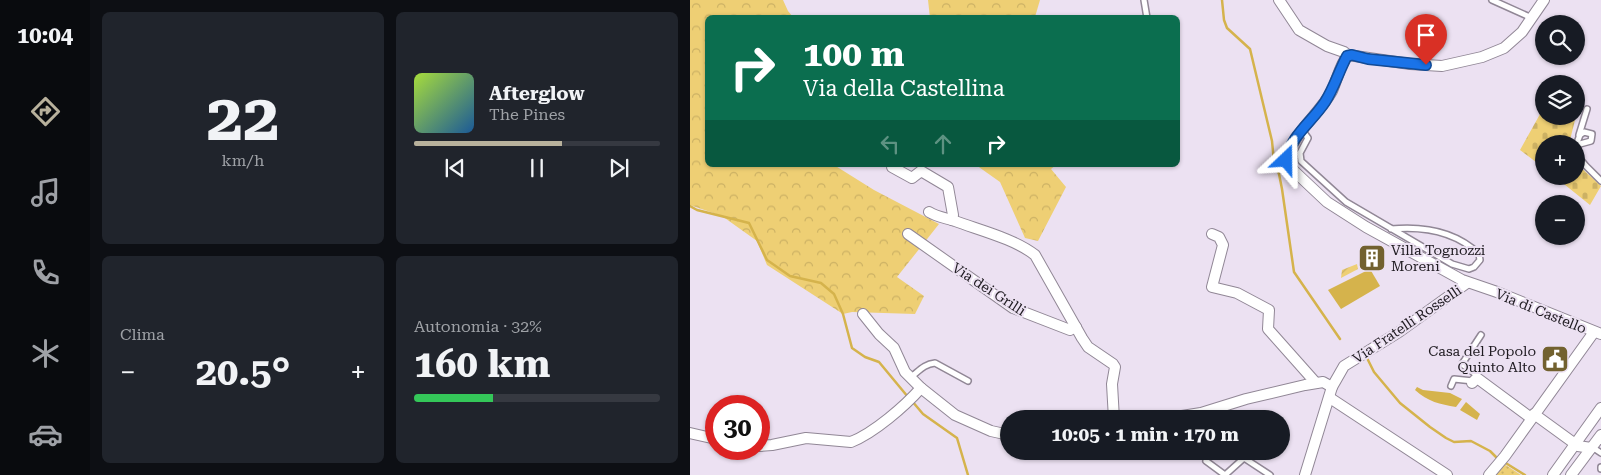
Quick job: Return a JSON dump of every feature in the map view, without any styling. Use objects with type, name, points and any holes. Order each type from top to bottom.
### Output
[{"type":"street","points":[[1279,0],[1298,30],[1348,55],[1410,64],[1442,66],[1482,56],[1504,48],[1522,32],[1544,0]]},
{"type":"street","points":[[1301,130],[1324,104],[1348,55]]},
{"type":"street","name":"Via di Castello","points":[[1301,130],[1289,149],[1286,160],[1327,202],[1366,227],[1467,283],[1498,292],[1599,331]]},
{"type":"street","points":[[892,167],[912,178],[921,171],[948,187],[953,215],[952,220]]},
{"type":"street","points":[[929,212],[1024,246],[1034,255],[1088,346],[1115,367],[1112,384],[1113,410]]},
{"type":"street","name":"Via dei Grilli","points":[[908,234],[1013,308],[1070,330],[1076,327]]},
{"type":"street","points":[[1212,234],[1218,237],[1223,245],[1212,287],[1237,293],[1268,310],[1268,329],[1316,383]]},
{"type":"street","name":"Via Fratelli Rosselli","points":[[1305,475],[1332,387],[1344,366],[1399,332],[1467,283]]},
{"type":"street","points":[[863,314],[879,334],[894,348],[917,392],[955,416],[1000,432]]},
{"type":"street","points":[[1489,475],[1505,456],[1532,416],[1599,331]]},
{"type":"street","points":[[1475,379],[1581,447],[1591,448]]},
{"type":"street","points":[[1211,410],[1281,390],[1316,383],[1322,382],[1332,387]]},
{"type":"street","points":[[770,445],[806,438],[852,442],[876,427],[906,404],[917,392]]},
{"type":"street","points":[[1330,398],[1447,475]]},
{"type":"street","points":[[1553,475],[1601,408]]},
{"type":"street","points":[[690,433],[705,436]]},
{"type":"street","points":[[1571,475],[1601,435]]},
{"type":"lane","points":[[1144,0],[1146,15]]},
{"type":"lane","points":[[1492,0],[1532,18]]},
{"type":"lane","points":[[1579,135],[1586,109]]},
{"type":"lane","points":[[1301,130],[1308,138],[1300,153],[1301,161],[1346,202],[1390,229],[1460,267],[1469,269],[1474,267],[1480,260],[1480,254],[1472,247],[1433,230],[1390,229]]},
{"type":"lane","points":[[1585,165],[1601,180]]},
{"type":"lane","points":[[1475,379],[1462,364],[1481,335]]},
{"type":"lane","points":[[911,378],[923,367],[935,363],[968,381]]},
{"type":"lane","points":[[1451,386],[1454,379],[1475,379]]},
{"type":"lane","points":[[1591,448],[1601,454]]},
{"type":"lane","points":[[1206,461],[1225,475],[1244,458],[1270,475]]},
{"type":"green space","points":[[690,0],[783,0],[791,15],[705,15],[705,167],[837,167],[874,190],[939,224],[897,277],[924,296],[915,314],[852,312],[843,314],[767,265],[757,241],[722,216],[690,205]]},
{"type":"green space","points":[[928,0],[1040,0],[1036,15],[930,15]]},
{"type":"green space","points":[[1535,123],[1535,125],[1574,125],[1571,135],[1535,135],[1535,161],[1520,150]]},
{"type":"green space","points":[[979,167],[1054,167],[1051,169],[1066,187],[1038,241],[1025,238],[1000,182]]},
{"type":"green space","points":[[1585,171],[1601,186],[1590,205],[1585,201],[1585,195],[1578,195],[1565,185],[1585,185]]},
{"type":"green space","points":[[1357,264],[1358,269],[1341,278],[1342,270]]},
{"type":"green space","points":[[1501,462],[1521,475],[1491,475]]},
{"type":"shaded area","points":[[1370,269],[1380,286],[1341,309],[1328,290]]},
{"type":"shaded area","points":[[1417,387],[1423,390],[1450,393],[1462,399],[1456,407],[1439,403],[1429,400],[1420,394],[1415,390]]},
{"type":"shaded area","points":[[1466,402],[1480,414],[1477,420],[1460,410]]},
{"type":"waterway","points":[[1222,0],[1224,20],[1227,28],[1250,49],[1272,141],[1274,162],[1282,189],[1294,272],[1340,339]]},
{"type":"waterway","points":[[690,206],[697,210],[749,223],[767,260],[790,276],[821,283],[834,294],[843,314],[852,348],[865,357],[879,362],[908,397]]},
{"type":"waterway","points":[[1367,358],[1374,372],[1400,403],[1430,427],[1454,442],[1471,441],[1490,451],[1499,460]]},
{"type":"waterway","points":[[912,401],[923,414],[957,438],[968,475]]},
{"type":"waterway","points":[[1504,462],[1525,475]]},
{"type":"place","name":"Villa Tognozzi Moreni","points":[[1372,258]]},
{"type":"place","name":"Casa del Popolo Quinto Alto","points":[[1555,359]]},
{"type":"route","points":[[1286,160],[1289,149],[1299,133],[1324,104],[1332,91],[1348,55],[1426,65]]}]
